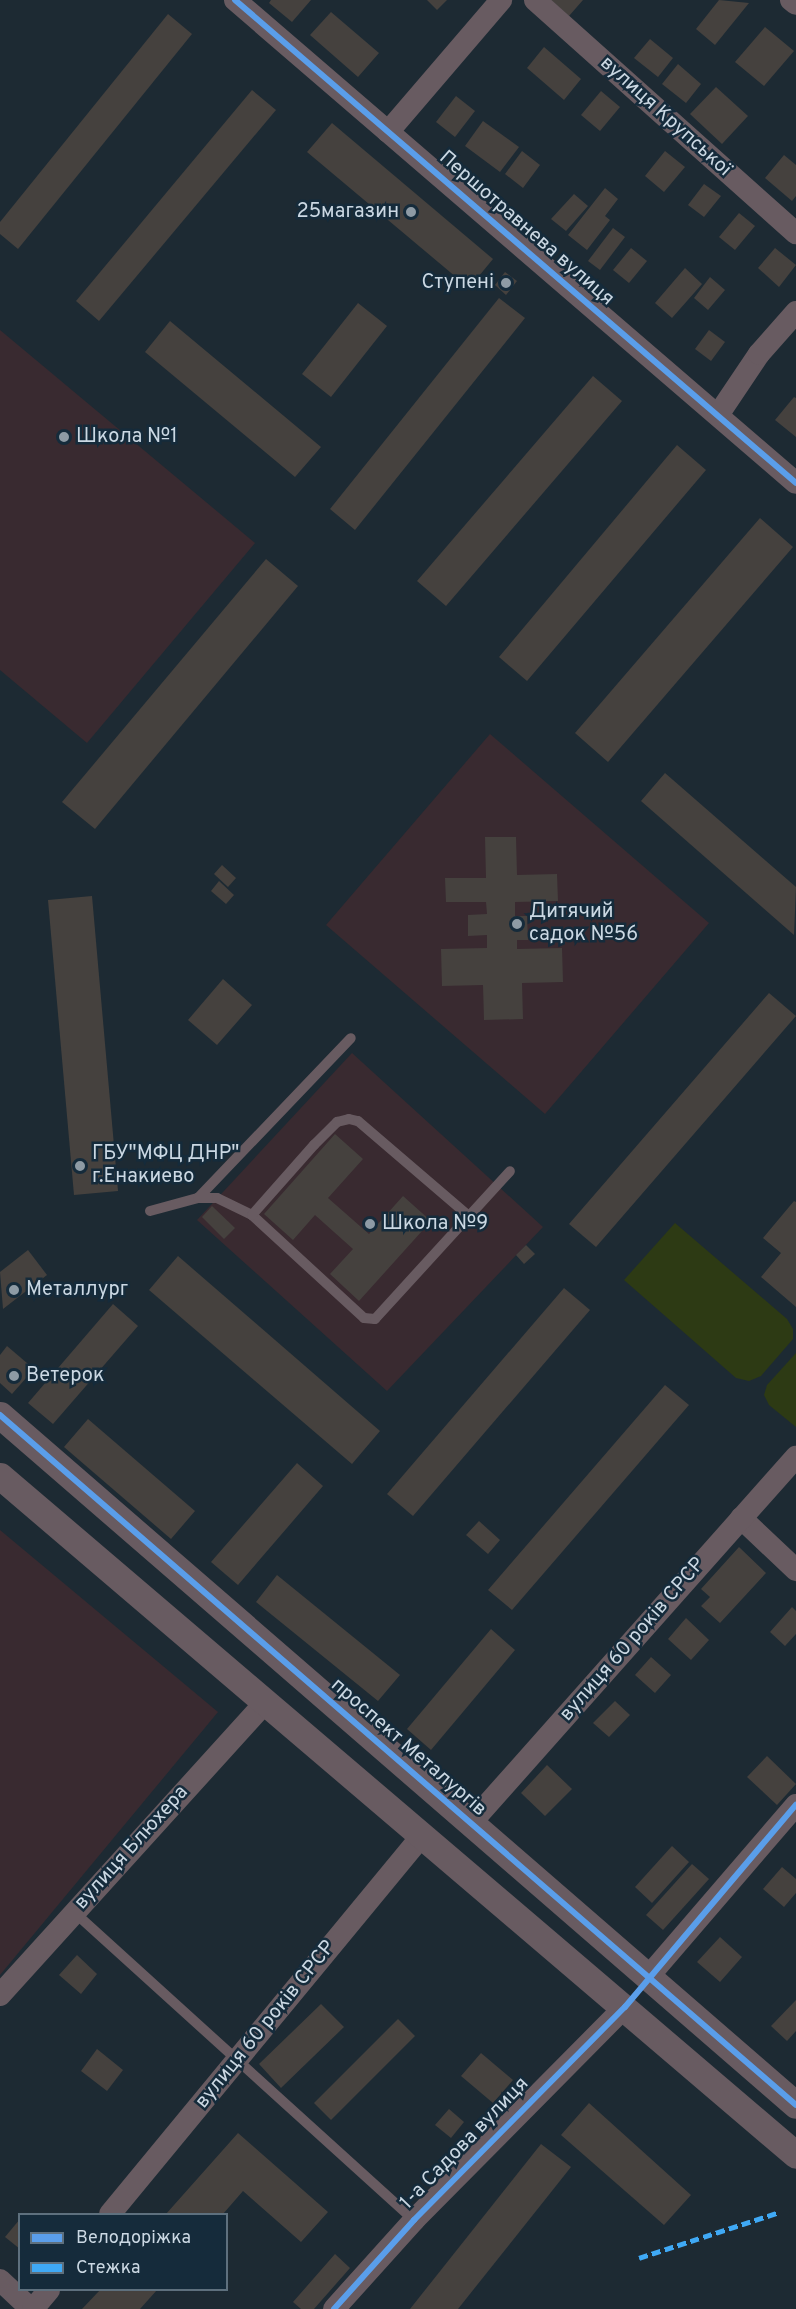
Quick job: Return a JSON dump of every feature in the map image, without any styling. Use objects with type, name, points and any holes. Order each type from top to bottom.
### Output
[{"type":"street","name":"Першотравнева вулиця","points":[[235,0],[796,483]]},
{"type":"street","points":[[388,132],[501,0]]},
{"type":"street","name":"вулиця Крупської","points":[[535,0],[796,233]]},
{"type":"street","points":[[791,0],[796,4]]},
{"type":"street","points":[[718,415],[759,354],[796,313]]},
{"type":"street","name":"проспект Металургів","points":[[0,1415],[796,2105]]},
{"type":"street","name":"вулиця 60 років СРСР","points":[[470,1824],[796,1457]]},
{"type":"street","points":[[0,1476],[796,2155]]},
{"type":"street","points":[[741,1518],[796,1570]]},
{"type":"street","points":[[289,1723],[315,1689]]},
{"type":"street","name":"вулиця Блюхера","points":[[0,1995],[265,1703]]},
{"type":"street","points":[[625,2007],[648,1977],[796,1805]]},
{"type":"street","points":[[443,1853],[470,1824]]},
{"type":"street","name":"вулиця 60 років СРСР","points":[[111,2213],[422,1835]]},
{"type":"street","name":"1-а Садова вулиця","points":[[334,2309],[414,2220],[625,2007]]},
{"type":"street","points":[[0,2280],[32,2309],[47,2291]]},
{"type":"lane","points":[[198,1198],[351,1038]]},
{"type":"lane","points":[[252,1215],[337,1122],[349,1119],[358,1121],[469,1216]]},
{"type":"lane","points":[[150,1211],[198,1198],[217,1198],[252,1215],[371,1319],[379,1317],[510,1171]]},
{"type":"lane","points":[[74,1911],[414,2220]]},
{"type":"shaded area","name":"Школа №1","points":[[0,330],[255,543],[87,743],[0,670]]},
{"type":"shaded area","name":"Дитячий садок №56","points":[[490,734],[709,923],[545,1114],[326,925]]},
{"type":"shaded area","name":"Школа №9","points":[[352,1053],[543,1227],[387,1391],[197,1220]]},
{"type":"shaded area","points":[[0,1530],[218,1712],[0,1975]]},
{"type":"green space","points":[[675,1223],[787,1319],[793,1329],[793,1339],[761,1376],[749,1381],[736,1378],[624,1280]]},
{"type":"green space","points":[[796,1353],[796,1427],[769,1405],[764,1395],[767,1385]]},
{"type":"building","points":[[271,0],[311,0],[292,22],[269,3]]},
{"type":"building","points":[[427,0],[447,0],[437,10]]},
{"type":"building","points":[[551,0],[583,0],[569,16]]},
{"type":"building","points":[[719,0],[749,3],[715,45],[696,29]]},
{"type":"building","points":[[331,12],[379,53],[358,77],[310,35]]},
{"type":"building","points":[[168,14],[192,34],[18,249],[0,234],[0,222]]},
{"type":"building","points":[[765,27],[794,51],[764,86],[735,62]]},
{"type":"building","points":[[650,39],[673,58],[658,77],[634,58]]},
{"type":"building","points":[[544,47],[581,79],[564,100],[527,68]]},
{"type":"building","points":[[678,64],[701,84],[686,103],[662,84]]},
{"type":"building","points":[[716,87],[748,116],[722,144],[690,114]]},
{"type":"building","points":[[252,90],[276,110],[99,321],[76,301]]},
{"type":"building","points":[[601,91],[620,107],[600,131],[581,115]]},
{"type":"building","points":[[456,96],[475,111],[455,137],[436,122]]},
{"type":"building","points":[[483,121],[519,147],[500,172],[465,146]]},
{"type":"building","points":[[332,123],[493,259],[469,288],[307,152]]},
{"type":"building","points":[[522,151],[540,165],[523,188],[505,174]]},
{"type":"building","points":[[665,151],[685,167],[664,192],[645,176]]},
{"type":"building","points":[[784,155],[796,165],[796,196],[792,201],[765,178]]},
{"type":"building","points":[[704,184],[721,196],[704,217],[688,205]]},
{"type":"building","points":[[605,188],[618,199],[605,216],[610,220],[587,250],[568,235]]},
{"type":"building","points":[[574,194],[588,206],[566,231],[551,219]]},
{"type":"building","points":[[739,213],[755,226],[735,250],[719,237]]},
{"type":"building","points":[[613,228],[625,237],[600,270],[588,261]]},
{"type":"building","points":[[631,248],[647,261],[629,283],[613,270]]},
{"type":"building","points":[[775,248],[796,265],[779,287],[758,268]]},
{"type":"building","points":[[685,268],[702,284],[672,318],[655,303]]},
{"type":"building","name":"Ступені","points":[[505,272],[517,281],[506,295],[495,285]]},
{"type":"building","points":[[710,277],[725,290],[708,310],[694,298]]},
{"type":"building","points":[[499,298],[525,318],[355,530],[330,509]]},
{"type":"building","points":[[358,303],[387,326],[331,397],[302,374]]},
{"type":"building","points":[[170,321],[321,447],[295,477],[145,352]]},
{"type":"building","points":[[709,330],[725,342],[711,361],[695,349]]},
{"type":"building","points":[[593,376],[622,401],[446,606],[417,581]]},
{"type":"building","points":[[794,397],[796,398],[796,437],[775,420]]},
{"type":"building","points":[[677,445],[706,470],[527,681],[499,657]]},
{"type":"building","points":[[760,518],[793,547],[608,762],[575,733]]},
{"type":"building","points":[[266,559],[298,586],[95,829],[62,802]]},
{"type":"building","points":[[665,773],[796,887],[794,935],[641,801]]},
{"type":"building","points":[[485,837],[516,837],[517,875],[557,874],[558,901],[515,902],[515,916],[527,916],[528,940],[517,940],[517,949],[562,948],[563,982],[522,983],[523,1019],[484,1020],[483,985],[442,986],[441,949],[487,948],[487,935],[468,936],[468,915],[487,914],[486,902],[446,902],[445,878],[486,878]]},
{"type":"building","points":[[222,865],[236,878],[228,887],[214,874]]},
{"type":"building","points":[[219,881],[234,895],[226,904],[211,891]]},
{"type":"building","points":[[92,896],[118,1191],[74,1195],[48,900]]},
{"type":"building","points":[[223,979],[252,1005],[217,1045],[188,1020]]},
{"type":"building","points":[[769,993],[796,1016],[596,1247],[569,1224]]},
{"type":"building","points":[[335,1134],[363,1159],[328,1198],[369,1234],[403,1196],[431,1221],[359,1301],[330,1274],[353,1249],[315,1215],[293,1240],[264,1214]]},
{"type":"building","points":[[794,1201],[796,1202],[796,1307],[761,1277],[781,1253],[763,1238]]},
{"type":"building","points":[[212,1206],[235,1228],[224,1239],[202,1217]]},
{"type":"building","points":[[526,1245],[535,1254],[524,1264],[516,1255]]},
{"type":"building","name":"Металлург","points":[[28,1250],[47,1275],[3,1309],[0,1272]]},
{"type":"building","points":[[178,1256],[380,1431],[352,1464],[149,1290]]},
{"type":"building","points":[[564,1288],[590,1310],[413,1516],[387,1494]]},
{"type":"building","points":[[113,1304],[138,1326],[53,1424],[28,1403]]},
{"type":"building","name":"Ветерок","points":[[7,1346],[34,1369],[12,1394],[0,1383],[0,1355]]},
{"type":"building","points":[[665,1385],[689,1405],[512,1610],[488,1590]]},
{"type":"building","points":[[88,1419],[195,1511],[171,1539],[64,1447]]},
{"type":"building","points":[[297,1463],[323,1486],[238,1585],[211,1562]]},
{"type":"building","points":[[479,1521],[500,1540],[488,1554],[466,1535]]},
{"type":"building","points":[[739,1547],[766,1573],[720,1623],[701,1606],[710,1597],[701,1589]]},
{"type":"building","points":[[277,1575],[400,1675],[378,1701],[256,1602]]},
{"type":"building","points":[[792,1607],[796,1611],[796,1634],[785,1646],[770,1632]]},
{"type":"building","points":[[686,1618],[709,1640],[691,1660],[668,1639]]},
{"type":"building","points":[[491,1629],[515,1650],[431,1750],[407,1729]]},
{"type":"building","points":[[651,1657],[671,1675],[655,1693],[635,1675]]},
{"type":"building","points":[[615,1701],[630,1715],[609,1737],[593,1723]]},
{"type":"building","points":[[767,1756],[796,1784],[777,1805],[747,1777]]},
{"type":"building","points":[[547,1765],[572,1789],[545,1816],[521,1793]]},
{"type":"building","points":[[672,1846],[689,1862],[652,1903],[635,1887]]},
{"type":"building","points":[[692,1864],[709,1879],[663,1930],[646,1915]]},
{"type":"building","points":[[782,1867],[796,1879],[796,1893],[784,1907],[763,1889]]},
{"type":"building","points":[[720,1937],[742,1957],[720,1982],[697,1962]]},
{"type":"building","points":[[77,1955],[97,1974],[81,1994],[59,1975]]},
{"type":"building","points":[[796,2000],[796,2031],[787,2041],[771,2026]]},
{"type":"building","points":[[321,2004],[344,2027],[281,2088],[259,2064]]},
{"type":"building","points":[[398,2019],[415,2036],[331,2120],[314,2103]]},
{"type":"building","points":[[97,2049],[123,2070],[107,2091],[81,2071]]},
{"type":"building","points":[[481,2053],[513,2080],[493,2103],[461,2076]]},
{"type":"building","points":[[589,2103],[691,2195],[664,2225],[561,2135]]},
{"type":"building","points":[[449,2109],[464,2122],[451,2138],[435,2125]]},
{"type":"building","points":[[238,2133],[328,2212],[301,2242],[243,2191],[224,2213],[167,2213]]},
{"type":"building","points":[[541,2144],[571,2167],[458,2309],[410,2309]]},
{"type":"building","points":[[18,2221],[18,2247],[5,2237]]},
{"type":"building","points":[[335,2254],[350,2268],[314,2309],[301,2309],[293,2302]]},
{"type":"building","points":[[99,2291],[156,2291],[140,2309],[82,2309]]},
{"type":"marked path","points":[[639,2258],[777,2213]]},
{"type":"cycle path","points":[[235,0],[796,483]]},
{"type":"cycle path","points":[[0,1415],[796,2105]]},
{"type":"cycle path","points":[[334,2309],[414,2220],[625,2007],[796,1805]]},
{"type":"place","name":"25магазин","points":[[411,212]]},
{"type":"place","name":"Ступені","points":[[506,283]]},
{"type":"place","name":"Школа №1","points":[[64,437]]},
{"type":"place","name":"Дитячий садок №56","points":[[517,924]]},
{"type":"place","name":"ГБУ\"МФЦ ДНР\" г.Енакиево","points":[[80,1166]]},
{"type":"place","name":"Школа №9","points":[[370,1224]]},
{"type":"place","name":"Металлург","points":[[14,1290]]},
{"type":"place","name":"Ветерок","points":[[14,1376]]}]
